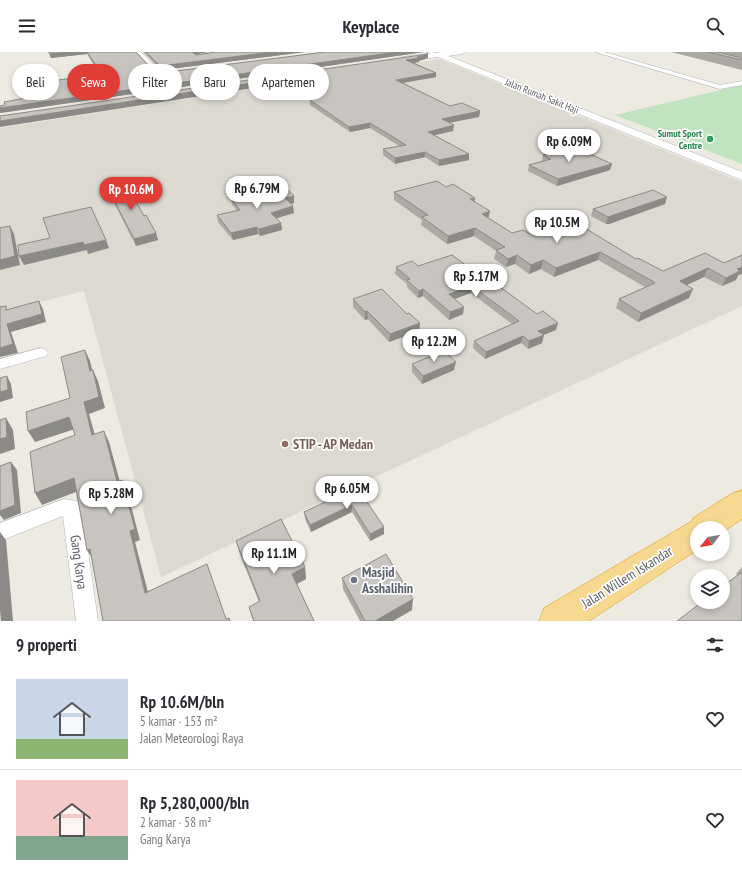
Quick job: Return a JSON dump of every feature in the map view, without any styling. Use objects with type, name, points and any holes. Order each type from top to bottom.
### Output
[{"type":"highway","points":[[715,521],[742,503]]},
{"type":"highway","name":"Jalan Willem Iskandar","points":[[557,621],[690,537]]},
{"type":"street","points":[[138,52],[149,64]]},
{"type":"street","points":[[390,61],[436,53],[461,52]]},
{"type":"street","points":[[598,52],[720,87],[742,83]]},
{"type":"street","name":"Jalan Rumah Sakit Haji","points":[[436,53],[742,169]]},
{"type":"street","name":"Jalan Rumah Sakit Haji","points":[[436,53],[742,176]]},
{"type":"street","points":[[195,54],[205,55]]},
{"type":"street","points":[[195,54],[207,64]]},
{"type":"street","points":[[0,364],[41,353]]},
{"type":"street","name":"Gang Karya","points":[[0,532],[64,507],[70,507],[72,509],[87,621]]},
{"type":"shaded area","name":"STIP - AP Medan","points":[[439,59],[742,182],[742,306],[161,577],[84,291],[0,312],[0,128],[190,98],[190,100],[240,100],[240,90],[248,89],[248,100],[329,100],[329,76]]},
{"type":"green space","name":"Sumut Sport Centre","points":[[742,85],[742,164],[615,115]]},
{"type":"building","points":[[49,52],[70,52],[50,54]]},
{"type":"building","points":[[87,52],[136,52],[147,64],[128,64],[128,90],[120,91],[120,64],[95,64]]},
{"type":"building","points":[[146,52],[192,52],[196,55],[216,52],[272,52],[176,64],[158,64]]},
{"type":"building","points":[[325,52],[396,52],[311,64],[248,64],[248,73],[240,74],[240,64],[231,64]]},
{"type":"building","points":[[708,52],[717,52],[742,58],[742,60]]},
{"type":"building","points":[[428,54],[417,57],[419,58],[406,60],[436,73],[396,80],[450,106],[462,103],[480,111],[442,119],[454,125],[428,132],[469,154],[439,160],[425,152],[395,158],[383,149],[406,145],[370,123],[349,127],[310,100],[329,100],[329,68]]},
{"type":"building","points":[[190,69],[190,81],[182,82],[182,70]]},
{"type":"building","points":[[67,79],[67,99],[59,100],[59,80]]},
{"type":"building","points":[[248,80],[248,84],[240,85],[240,81]]},
{"type":"building","points":[[190,88],[190,92],[182,94],[182,90]]},
{"type":"building","points":[[128,97],[128,100],[139,100],[0,121],[0,116],[110,100],[120,100],[120,99]]},
{"type":"building","points":[[15,100],[57,100],[0,108],[0,106],[5,105],[4,102]]},
{"type":"building","points":[[574,147],[612,164],[558,179],[529,165],[551,159],[543,155]]},
{"type":"building","points":[[437,181],[446,187],[453,184],[475,198],[470,199],[490,211],[482,214],[512,233],[523,230],[534,236],[546,232],[555,237],[583,227],[636,259],[638,258],[663,271],[705,253],[724,263],[742,255],[742,267],[737,269],[740,271],[726,278],[708,268],[680,281],[693,289],[641,313],[619,299],[655,283],[600,252],[556,268],[543,260],[531,265],[517,255],[508,259],[496,250],[505,247],[475,228],[448,236],[422,217],[428,215],[394,192]]},
{"type":"building","points":[[126,183],[144,216],[146,215],[156,233],[134,239],[107,187]]},
{"type":"building","points":[[285,187],[294,196],[285,198],[293,206],[271,213],[281,223],[259,229],[257,227],[231,233],[217,215],[240,210],[231,198]]},
{"type":"building","points":[[653,190],[667,197],[608,217],[593,209]]},
{"type":"building","points":[[91,207],[106,240],[84,245],[83,242],[19,256],[18,245],[50,238],[43,218]]},
{"type":"building","points":[[10,226],[15,256],[0,260],[0,228]]},
{"type":"building","points":[[452,255],[482,277],[485,276],[537,314],[543,311],[558,323],[538,331],[544,335],[529,341],[523,336],[486,352],[474,341],[519,321],[472,286],[449,294],[464,307],[450,312],[423,289],[419,291],[407,280],[410,279],[396,267],[412,261],[418,266]]},
{"type":"building","points":[[382,289],[407,314],[409,313],[420,323],[390,334],[353,299]]},
{"type":"building","points":[[39,301],[42,314],[7,324],[13,344],[0,348],[0,307],[6,306],[6,310]]},
{"type":"building","points":[[85,350],[90,371],[93,370],[99,397],[84,402],[92,435],[104,431],[117,482],[122,480],[135,529],[130,531],[145,593],[207,564],[226,619],[229,618],[230,621],[103,621],[90,549],[87,550],[74,478],[35,493],[30,452],[75,435],[69,417],[28,431],[26,412],[70,398],[61,357]]},
{"type":"building","points":[[444,351],[456,362],[423,376],[412,364]]},
{"type":"building","points":[[7,376],[8,390],[0,392],[0,378]]},
{"type":"building","points":[[6,418],[7,437],[0,439],[0,420]]},
{"type":"building","points":[[11,462],[15,505],[0,511],[0,466]]},
{"type":"building","points":[[357,487],[384,527],[370,534],[352,505],[310,525],[304,512]]},
{"type":"building","points":[[281,519],[305,567],[292,574],[314,621],[254,621],[249,607],[260,601],[236,541]]},
{"type":"building","points":[[386,554],[413,599],[375,621],[365,621],[342,578]]},
{"type":"building","points":[[742,572],[742,621],[677,621],[693,609],[730,609],[730,581]]},
{"type":"place","name":"Sumut Sport Centre","points":[[710,139]]},
{"type":"place","name":"STIP - AP Medan","points":[[285,444]]},
{"type":"place","name":"Masjid Asshalihin","points":[[354,580]]}]
